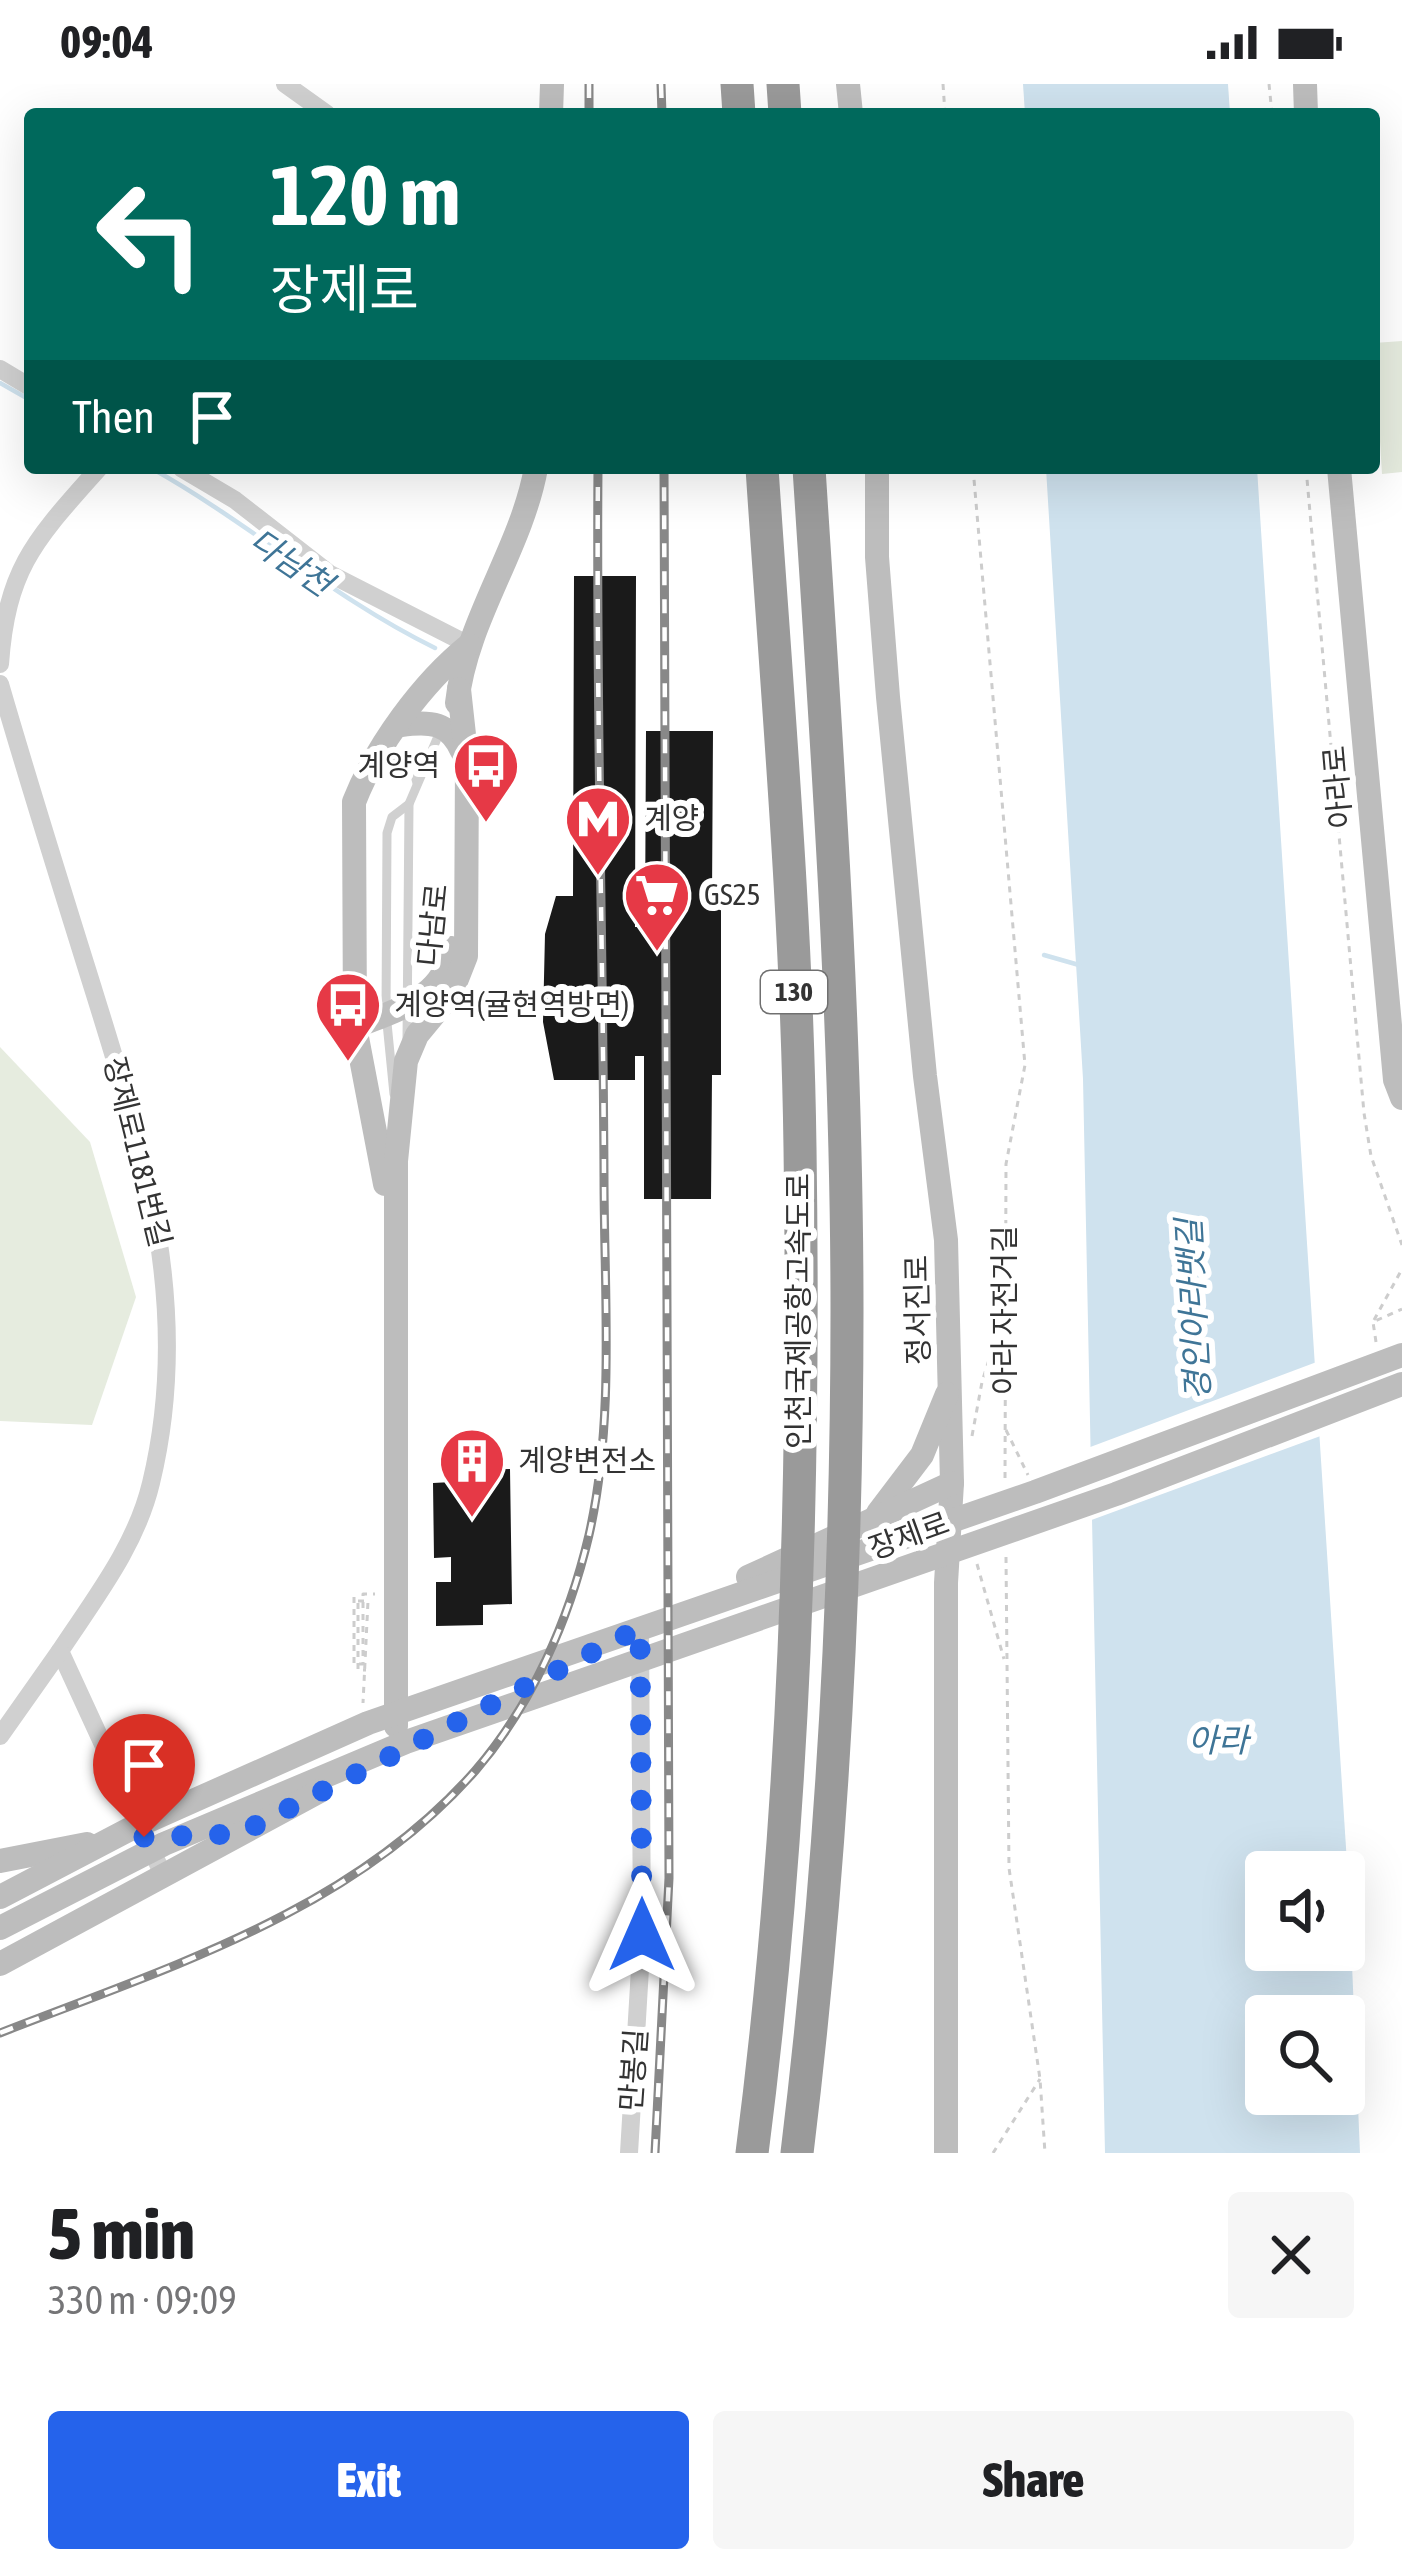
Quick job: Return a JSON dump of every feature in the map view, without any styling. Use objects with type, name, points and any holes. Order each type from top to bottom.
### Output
[{"type":"highway","name":"인천국제공항고속도로","points":[[752,2153],[782,1853],[796,1594],[800,1146],[791,907],[762,474]]},
{"type":"highway","name":"인천국제공항고속도로","points":[[797,2153],[827,1851],[843,1567],[847,1313],[834,859],[808,474]]},
{"type":"street","points":[[285,84],[319,108]]},
{"type":"street","points":[[0,664],[3,627],[19,569],[32,543],[94,474]]},
{"type":"street","points":[[191,474],[236,500],[330,574],[469,645]]},
{"type":"street","name":"다남로","points":[[355,1027],[432,990],[449,965],[448,730],[469,645],[530,504],[535,474]]},
{"type":"street","name":"정서진로","points":[[877,474],[890,721],[946,1240],[952,1483],[946,1583],[946,2153]]},
{"type":"street","name":"아라로","points":[[1340,474],[1395,1080],[1402,1098]]},
{"type":"street","name":"다남로","points":[[392,1222],[355,1027],[354,802],[365,774],[443,666],[469,645]]},
{"type":"street","name":"장제로1181번길","points":[[0,684],[136,1125],[157,1214],[168,1298],[163,1401],[151,1484],[125,1553],[0,1736]]},
{"type":"street","name":"다남로","points":[[396,1752],[392,1222],[406,1060],[417,1035],[451,994],[466,956],[467,762],[459,689]]},
{"type":"street","points":[[401,724],[427,721],[448,730],[467,762]]},
{"type":"street","name":"장제로","points":[[0,1897],[130,1828],[368,1723],[1035,1492],[1402,1355]]},
{"type":"street","name":"장제로","points":[[0,1928],[164,1844],[406,1742],[1116,1494],[1402,1384]]},
{"type":"street","points":[[946,1583],[927,1546],[903,1527],[875,1516],[922,1455],[950,1386]]},
{"type":"street","name":"장제로","points":[[0,1964],[499,1698],[952,1483]]},
{"type":"street","name":"만봉길","points":[[629,2153],[642,1935],[640,1628]]},
{"type":"street","points":[[60,1651],[164,1877]]},
{"type":"street","points":[[396,1651],[405,1682],[422,1700],[439,1706],[499,1698]]},
{"type":"street","points":[[269,1817],[359,1724],[383,1689],[396,1651]]},
{"type":"street","points":[[106,1842],[126,1823],[130,1805]]},
{"type":"street","name":"장제로","points":[[0,1861],[33,1851],[144,1837],[239,1834]]},
{"type":"lane","points":[[399,1117],[389,1068],[398,1009],[409,804],[448,730]]},
{"type":"lane","points":[[354,802],[382,766],[399,761],[413,768],[417,783]]},
{"type":"lane","points":[[406,1060],[398,1009],[387,833],[392,817],[409,804]]},
{"type":"path","name":"아라 자전거길","points":[[974,474],[1025,1065],[1006,1164],[1006,1487]]},
{"type":"path","points":[[1307,474],[1364,1113],[1371,1156],[1402,1245]]},
{"type":"path","points":[[1373,1322],[1402,1270]]},
{"type":"path","points":[[970,1452],[982,1382],[1005,1308]]},
{"type":"path","points":[[1005,1428],[1035,1492]]},
{"type":"path","points":[[1006,1550],[1009,1868],[1040,2079],[1045,2153]]},
{"type":"path","points":[[977,1564],[1006,1666]]},
{"type":"path","points":[[362,1594],[363,1617],[363,1664],[354,1664],[354,1597],[364,1597],[364,1620],[364,1667],[356,1667],[356,1645],[356,1599],[366,1599],[366,1622],[366,1646],[366,1670],[358,1670],[358,1647],[358,1624],[358,1601],[368,1601],[367,1622],[366,1644],[365,1665],[364,1686],[362,1708]]},
{"type":"path","points":[[993,2153],[1040,2079]]},
{"type":"shaded area","points":[[1402,341],[1402,472],[1382,474],[1380,441],[1380,343]]},
{"type":"shaded area","points":[[0,1047],[90,1142],[136,1297],[92,1425],[0,1421]]},
{"type":"water","points":[[1023,84],[1228,84],[1230,108],[1025,108]]},
{"type":"water","name":"아라","points":[[1046,474],[1257,474],[1346,1851],[1245,1851],[1245,1971],[1352,1971],[1353,1995],[1245,1995],[1245,2115],[1358,2115],[1360,2153],[1105,2153],[1083,1079]]},
{"type":"pier","points":[[1322,1360],[1326,1434],[1086,1522],[1085,1449]]},
{"type":"building","points":[[574,576],[636,576],[635,927],[645,927],[646,731],[713,731],[712,897],[721,898],[721,1075],[712,1075],[711,1199],[644,1199],[644,1056],[635,1056],[635,1080],[554,1080],[543,1022],[545,934],[556,896],[573,896]]},
{"type":"building","name":"계양변전소","points":[[510,1469],[512,1604],[483,1605],[483,1625],[436,1626],[436,1582],[451,1582],[451,1557],[434,1558],[433,1483],[452,1482],[452,1470]]},
{"type":"waterway","name":"다남천","points":[[0,383],[24,397]]},
{"type":"waterway","name":"다남천","points":[[161,474],[362,607],[435,648]]},
{"type":"waterway","name":"다남천","points":[[1044,955],[1079,965]]},
{"type":"railway","points":[[589,84],[589,108]]},
{"type":"railway","points":[[661,84],[662,108]]},
{"type":"railway","points":[[0,2033],[254,1930],[372,1862],[426,1820],[475,1771],[531,1690],[559,1630],[589,1535],[605,1402],[598,474]]},
{"type":"railway","points":[[655,2153],[669,1878],[664,474]]},
{"type":"place","name":"계양역","points":[[486,825]]},
{"type":"place","name":"계양","points":[[598,878]]},
{"type":"place","name":"GS25","points":[[657,954]]},
{"type":"place","name":"계양역(귤현역방면)","points":[[348,1064]]},
{"type":"place","name":"계양변전소","points":[[472,1520]]},
{"type":"route","points":[[144,1837],[239,1834],[640,1628],[642,1935]]},
{"type":"water label","name":"경인아라뱃길","points":[[1193,1310]]}]
